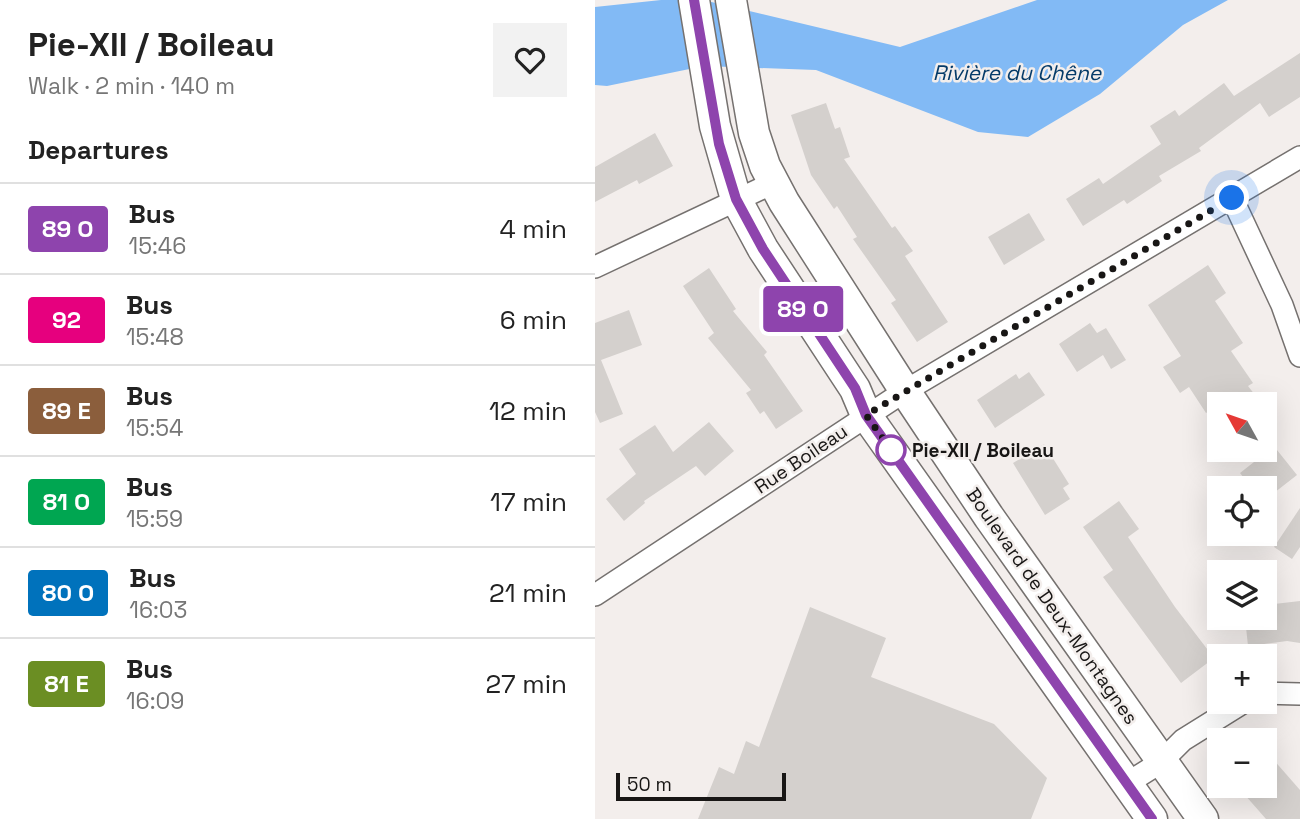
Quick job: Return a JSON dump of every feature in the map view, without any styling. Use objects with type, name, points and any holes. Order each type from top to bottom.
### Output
[{"type":"street","points":[[694,0],[719,144],[736,199],[763,249],[855,388],[866,415],[1152,819]]},
{"type":"street","name":"Boulevard de Deux-Montagnes","points":[[731,0],[754,133],[773,183],[905,391],[989,517],[1203,819]]},
{"type":"street","name":"Rue Boileau","points":[[595,595],[866,415],[1300,157]]},
{"type":"street","points":[[595,267],[773,183]]},
{"type":"street","points":[[1232,198],[1282,305],[1300,356]]},
{"type":"street","points":[[1277,693],[1300,694]]},
{"type":"street","points":[[1126,783],[1161,762],[1183,740],[1225,714]]},
{"type":"water","name":"Rivière du Chêne","points":[[661,0],[703,0],[900,47],[1037,0],[1228,0],[1183,25],[1100,94],[1028,137],[978,132],[816,70],[704,66],[607,86],[595,85],[595,7]]},
{"type":"building","points":[[1300,53],[1300,97],[1269,117],[1260,103],[1199,148],[1201,151],[1159,176],[1162,181],[1127,204],[1124,200],[1083,226],[1066,199],[1099,178],[1103,184],[1161,144],[1150,126],[1175,110],[1179,116],[1224,83],[1234,96]]},
{"type":"building","points":[[826,103],[835,129],[840,127],[850,157],[844,159],[892,228],[895,226],[913,251],[905,256],[948,322],[917,342],[891,303],[896,300],[853,239],[857,237],[837,206],[834,209],[811,175],[791,115]]},
{"type":"building","points":[[655,133],[673,166],[639,184],[637,180],[595,202],[595,167]]},
{"type":"building","points":[[1029,213],[1045,240],[1004,265],[988,237]]},
{"type":"building","points":[[1208,265],[1226,293],[1215,301],[1243,343],[1231,351],[1253,383],[1248,386],[1253,392],[1207,392],[1206,413],[1189,387],[1180,393],[1163,367],[1181,356],[1148,305]]},
{"type":"building","points":[[709,268],[736,309],[733,311],[767,352],[764,355],[803,411],[776,429],[764,411],[760,414],[746,393],[751,390],[708,338],[714,333],[683,286]]},
{"type":"building","points":[[629,310],[642,345],[601,360],[623,414],[600,423],[595,412],[595,323]]},
{"type":"building","points":[[1090,323],[1097,333],[1106,328],[1126,360],[1111,369],[1103,355],[1077,372],[1059,344]]},
{"type":"building","points":[[1029,372],[1045,395],[995,428],[977,400],[1016,374],[1019,379]]},
{"type":"building","points":[[709,422],[734,451],[705,476],[696,466],[644,501],[645,503],[624,521],[606,499],[636,474],[619,449],[655,425],[673,452]]},
{"type":"building","points":[[1044,444],[1069,484],[1063,488],[1070,499],[1045,515],[1013,463]]},
{"type":"building","points":[[1277,450],[1297,475],[1277,491],[1277,476],[1242,476],[1240,473],[1254,462],[1277,462]]},
{"type":"building","points":[[1119,501],[1139,529],[1128,537],[1207,649],[1207,663],[1181,683],[1103,577],[1113,570],[1083,527]]},
{"type":"building","points":[[1300,508],[1300,547],[1292,559],[1274,547]]},
{"type":"building","points":[[1300,601],[1300,643],[1287,641],[1248,644],[1246,630],[1277,630],[1277,604]]},
{"type":"building","points":[[810,607],[886,638],[871,677],[994,724],[1047,778],[1031,819],[698,819],[719,767],[734,774],[746,741],[759,747]]},
{"type":"building","points":[[1277,764],[1300,790],[1300,819],[1266,819],[1248,798],[1277,798]]},
{"type":"bus line","points":[[694,0],[719,144],[736,199],[754,235],[855,388],[866,415],[1152,819]]},
{"type":"place","name":"Pie-XII / Boileau","points":[[891,450]]},
{"type":"route","points":[[891,450],[898,459],[866,415],[1232,198]]}]
